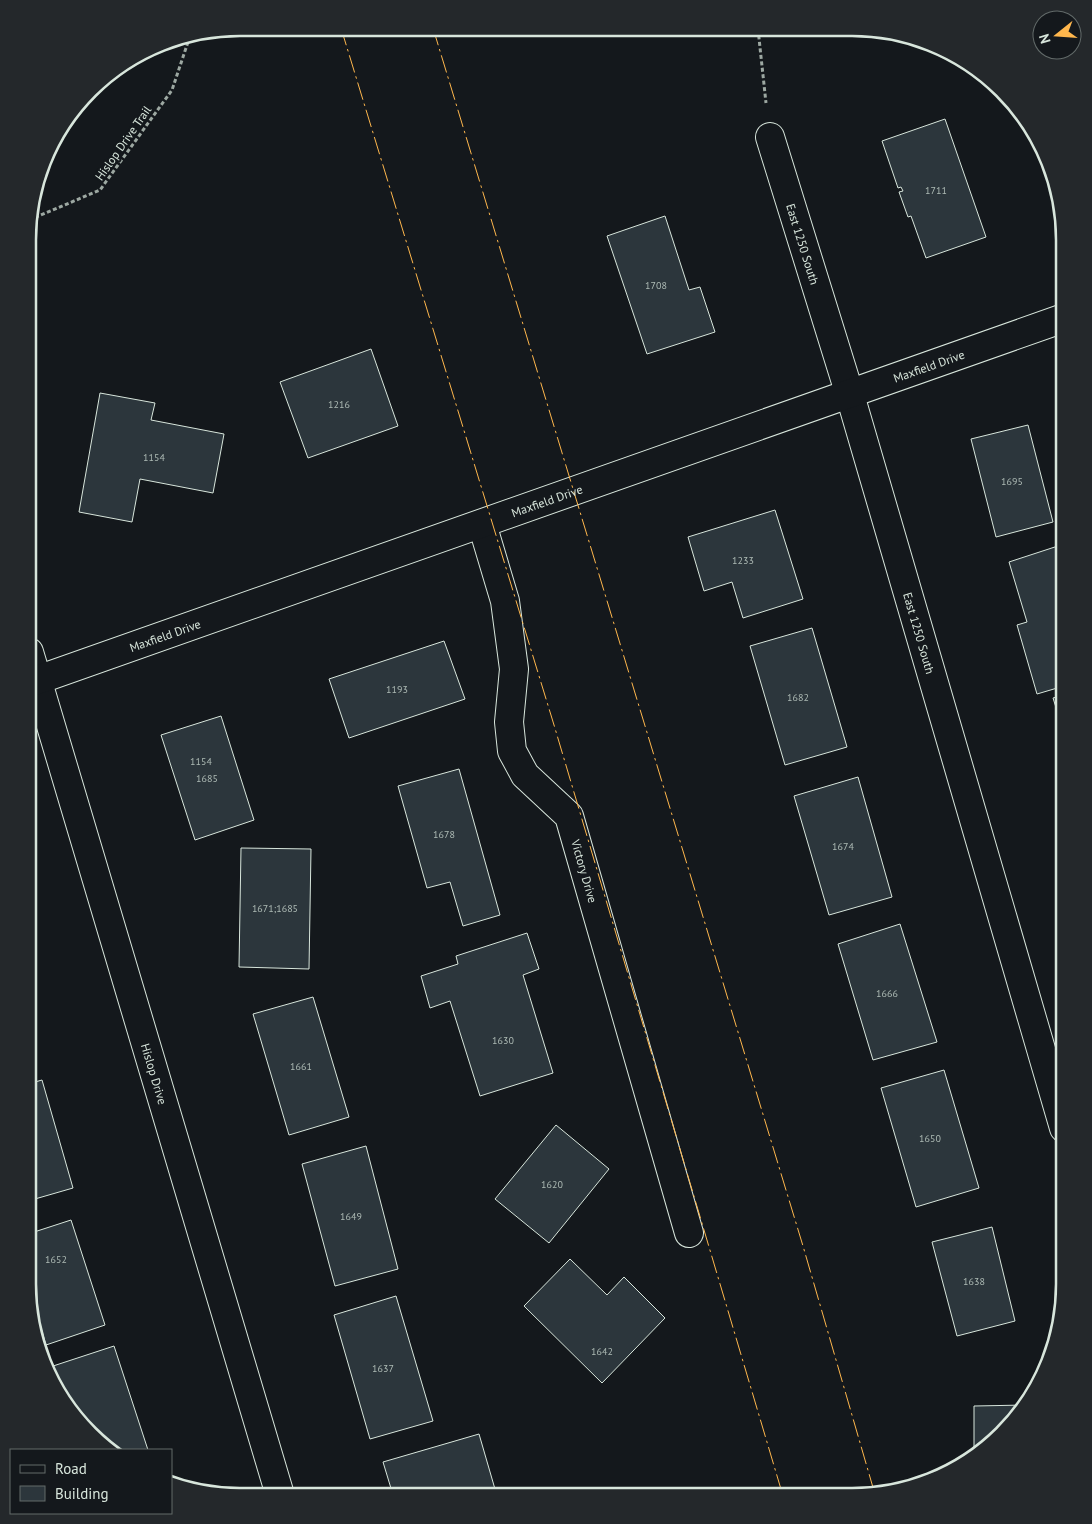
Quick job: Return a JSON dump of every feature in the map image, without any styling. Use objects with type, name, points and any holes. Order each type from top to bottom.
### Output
[{"type":"street","name":"East 1250 South","points":[[770,137],[850,395],[1056,1101]]},
{"type":"street","name":"Maxfield Drive","points":[[36,681],[1056,321]]},
{"type":"street","name":"Victory Drive","points":[[482,524],[505,601],[513,660],[514,670],[509,722],[512,751],[525,775],[569,816],[690,1233]]},
{"type":"street","name":"Hislop Drive","points":[[36,692],[278,1488]]},
{"type":"path","points":[[759,36],[770,137]]},
{"type":"path","name":"Hislop Drive Trail","points":[[38,216],[100,190],[172,90],[188,43]]},
{"type":"building","points":[[945,119],[986,237],[926,258],[911,216],[908,217],[899,192],[903,191],[901,187],[898,188],[882,141]]},
{"type":"building","points":[[665,216],[689,290],[700,287],[715,332],[647,354],[607,236]]},
{"type":"building","points":[[371,349],[398,426],[308,458],[280,382]]},
{"type":"building","points":[[100,393],[155,403],[151,420],[224,434],[213,493],[140,479],[132,522],[79,512]]},
{"type":"building","points":[[1028,425],[1053,522],[996,537],[971,439]]},
{"type":"building","points":[[775,510],[803,599],[743,618],[732,582],[704,591],[688,537]]},
{"type":"building","points":[[1056,547],[1056,688],[1037,694],[1017,625],[1027,622],[1009,562]]},
{"type":"building","points":[[812,628],[847,747],[785,765],[750,646]]},
{"type":"building","points":[[444,641],[465,699],[349,738],[329,679]]},
{"type":"building","points":[[221,716],[254,820],[195,840],[161,735]]},
{"type":"building","points":[[459,769],[500,915],[463,926],[450,882],[427,888],[398,786]]},
{"type":"building","points":[[858,777],[892,897],[829,915],[794,796]]},
{"type":"building","points":[[241,848],[311,849],[309,969],[239,967]]},
{"type":"building","points":[[900,924],[937,1042],[873,1060],[838,944]]},
{"type":"building","points":[[527,933],[539,969],[523,975],[553,1073],[480,1096],[450,1001],[430,1008],[421,976],[458,964],[456,956]]},
{"type":"building","points":[[313,997],[349,1117],[289,1135],[253,1014]]},
{"type":"building","points":[[944,1070],[979,1188],[916,1207],[881,1088]]},
{"type":"building","points":[[42,1080],[73,1188],[36,1199],[36,1082]]},
{"type":"building","points":[[556,1125],[609,1169],[549,1243],[495,1199]]},
{"type":"building","points":[[366,1146],[398,1269],[335,1286],[302,1164]]},
{"type":"building","points":[[71,1220],[105,1325],[46,1345],[38,1310],[36,1231]]},
{"type":"building","points":[[992,1227],[1015,1321],[957,1336],[932,1242]]},
{"type":"building","points":[[570,1259],[607,1295],[624,1277],[665,1318],[602,1383],[524,1306]]},
{"type":"building","points":[[396,1296],[433,1421],[370,1439],[334,1315]]},
{"type":"building","points":[[114,1346],[148,1449],[121,1449],[116,1446],[78,1408],[54,1366]]},
{"type":"building","points":[[1016,1405],[996,1428],[974,1447],[974,1406]]},
{"type":"building","points":[[479,1434],[495,1488],[391,1488],[383,1462]]},
{"type":"power","points":[[343,36],[554,725],[781,1488]]},
{"type":"power","points":[[435,36],[803,1246],[873,1486]]}]
